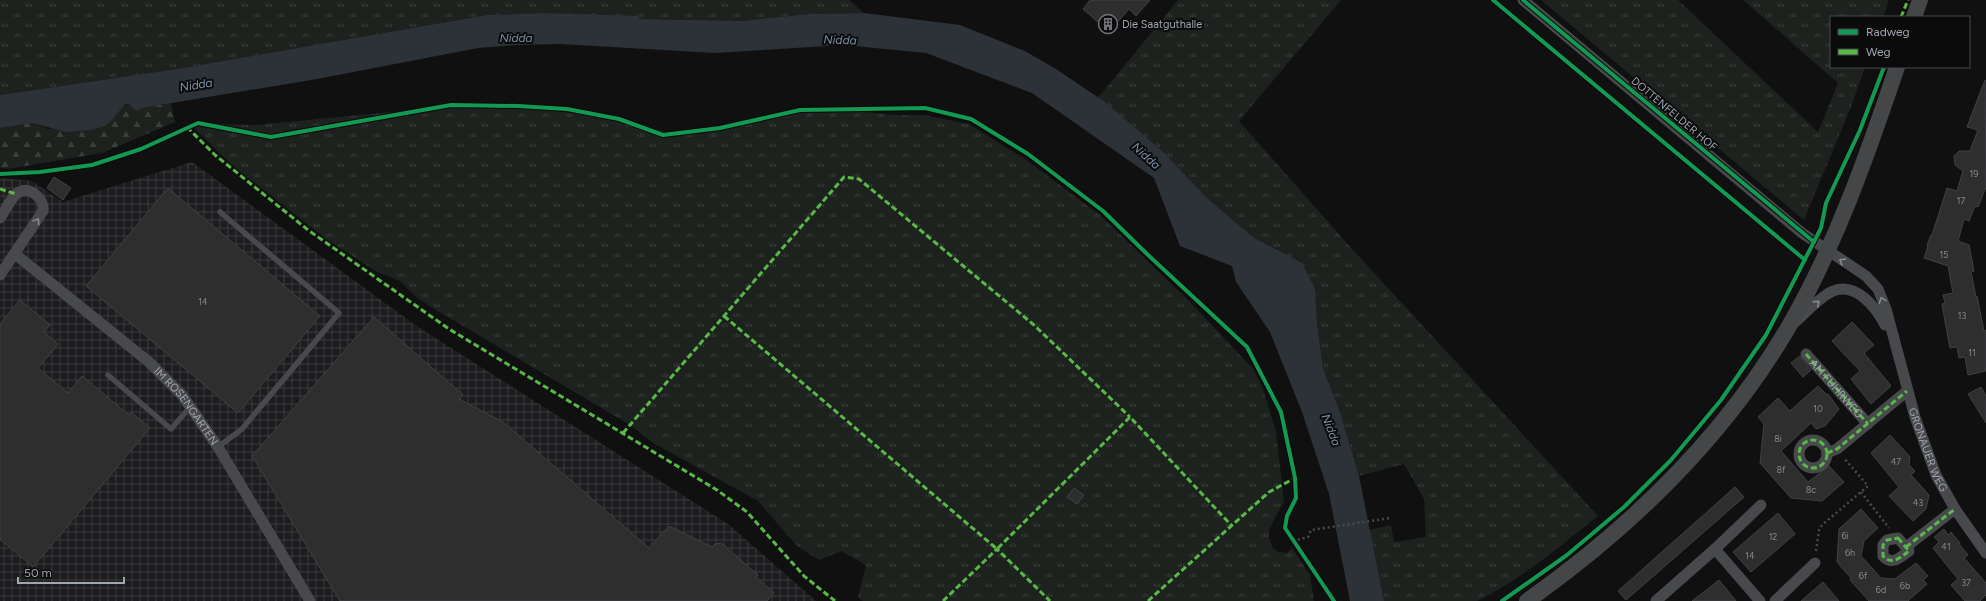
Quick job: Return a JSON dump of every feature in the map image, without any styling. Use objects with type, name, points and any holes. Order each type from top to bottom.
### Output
[{"type":"main road","points":[[1914,16],[1920,0]]},
{"type":"main road","points":[[1527,601],[1564,574],[1616,532],[1676,474],[1740,399],[1787,328],[1827,251],[1866,154],[1897,68]]},
{"type":"street","name":"DOTTENFELDER HOF","points":[[1523,0],[1802,233],[1827,251]]},
{"type":"street","points":[[0,218],[16,194],[21,192],[28,191],[34,194],[41,199],[44,205],[43,211],[0,275]]},
{"type":"street","name":"GRONAUER WEG","points":[[1827,251],[1866,276],[1878,289],[1886,309],[1906,391],[1936,475],[1955,509],[1986,553]]},
{"type":"street","name":"IM ROSENGARTEN","points":[[15,254],[149,362],[174,385],[191,406],[218,447],[310,601]]},
{"type":"street","name":"GRONAUER WEG","points":[[1787,328],[1824,297],[1833,291],[1844,289],[1861,295],[1870,302],[1880,315],[1892,337]]},
{"type":"street","name":"AM FUHRWEG","points":[[1806,354],[1868,424]]},
{"type":"street","name":"AM FUHRWEG","points":[[1832,451],[1868,424],[1906,391]]},
{"type":"street","points":[[1656,601],[1715,549],[1761,505]]},
{"type":"street","points":[[1906,547],[1955,509]]},
{"type":"street","points":[[1898,538],[1909,551],[1898,559],[1892,561],[1885,558],[1882,552],[1882,545],[1887,540],[1898,538]]},
{"type":"street","points":[[1715,549],[1760,601]]},
{"type":"street","points":[[1776,601],[1815,563]]},
{"type":"lane","points":[[218,447],[242,429],[340,313],[220,212]]},
{"type":"lane","points":[[108,375],[171,429],[191,406]]},
{"type":"path","points":[[1493,0],[1805,260]]},
{"type":"path","points":[[1815,563],[1819,530],[1822,524],[1868,486],[1832,451]]},
{"type":"path","points":[[1861,492],[1898,538]]},
{"type":"path","points":[[1293,541],[1308,537],[1311,530],[1390,518]]},
{"type":"shaded area","points":[[192,162],[418,327],[728,524],[816,601],[0,601],[0,178],[32,181],[63,202]]},
{"type":"green space","points":[[0,0],[849,0],[864,13],[809,14],[741,21],[640,19],[639,16],[621,17],[542,13],[487,15],[177,69],[0,95]]},
{"type":"green space","points":[[1178,0],[1341,0],[1239,121],[1352,249],[1598,516],[1540,562],[1493,593],[1477,601],[1384,601],[1369,530],[1391,525],[1394,542],[1426,537],[1424,499],[1404,464],[1359,476],[1341,415],[1323,368],[1317,323],[1315,289],[1275,251],[1254,238],[1206,197],[1098,98]]},
{"type":"green space","points":[[1541,0],[1678,0],[1818,132],[1838,83],[1743,0],[1889,0],[1883,16],[1830,16],[1830,68],[1865,68],[1851,107],[1804,220]]},
{"type":"green space","points":[[171,103],[175,122],[102,153],[8,169],[0,168],[0,128],[32,123],[49,129],[115,117],[117,111],[125,104],[142,108]]},
{"type":"green space","points":[[470,106],[559,111],[629,121],[666,132],[729,128],[781,112],[814,107],[895,115],[923,115],[969,124],[1025,159],[1100,215],[1192,304],[1254,370],[1263,389],[1276,432],[1284,501],[1269,530],[1269,537],[1272,547],[1278,552],[1287,553],[1292,548],[1310,575],[1314,601],[863,601],[858,597],[866,565],[841,551],[819,560],[796,545],[758,501],[655,444],[630,425],[418,299],[400,281],[377,272],[326,239],[231,164],[194,128],[208,124],[256,125],[442,107]]},
{"type":"water","name":"Nidda","points":[[542,13],[639,16],[640,19],[741,21],[809,14],[864,13],[960,25],[1025,51],[1056,69],[1105,102],[1163,152],[1206,197],[1254,238],[1302,263],[1315,289],[1317,323],[1323,368],[1341,415],[1359,476],[1384,601],[1350,601],[1329,494],[1302,412],[1270,332],[1236,282],[1232,266],[1180,246],[1154,178],[1032,93],[926,53],[844,45],[715,53],[560,44],[478,48],[317,79],[142,108],[137,111],[128,104],[125,104],[105,126],[91,130],[66,132],[32,123],[0,128],[0,95],[177,69],[487,15]]},
{"type":"building","name":"Die Saatguthalle","points":[[1090,0],[1150,0],[1136,16],[1129,9],[1109,32],[1083,9]]},
{"type":"building","points":[[1985,80],[1986,187],[1978,207],[1975,206],[1969,221],[1964,219],[1958,241],[1969,245],[1974,271],[1971,272],[1976,297],[1977,296],[1984,331],[1986,330],[1986,371],[1968,375],[1965,357],[1959,358],[1957,347],[1950,348],[1948,338],[1942,304],[1945,303],[1943,295],[1953,293],[1948,266],[1924,258],[1927,245],[1932,235],[1947,188],[1957,191],[1963,171],[1955,165],[1954,156],[1959,151],[1970,151],[1978,130],[1967,127]]},
{"type":"building","points":[[54,177],[71,188],[63,200],[47,188]]},
{"type":"building","points":[[168,188],[320,316],[238,413],[86,286]]},
{"type":"building","points":[[20,300],[50,325],[44,332],[58,344],[38,368],[68,393],[82,376],[129,415],[131,412],[150,428],[33,567],[0,539],[0,324]]},
{"type":"building","points":[[374,317],[463,395],[459,399],[503,422],[649,548],[669,526],[712,547],[715,544],[721,543],[758,575],[756,577],[774,593],[767,601],[340,601],[252,456]]},
{"type":"building","points":[[1852,322],[1874,345],[1864,353],[1891,386],[1871,404],[1851,379],[1860,371],[1832,341]]},
{"type":"building","points":[[1800,356],[1811,370],[1803,377],[1791,363]]},
{"type":"building","points":[[1818,386],[1827,395],[1828,394],[1839,409],[1825,426],[1816,429],[1811,423],[1781,451],[1808,482],[1829,466],[1844,482],[1822,501],[1791,498],[1760,463],[1764,424],[1758,417],[1778,398],[1790,411]]},
{"type":"building","points":[[1981,387],[1986,396],[1986,423],[1968,394]]},
{"type":"building","points":[[1890,435],[1910,457],[1909,465],[1915,471],[1911,475],[1929,495],[1926,509],[1913,521],[1889,496],[1899,487],[1871,453]]},
{"type":"building","points":[[1735,487],[1744,497],[1626,600],[1618,591]]},
{"type":"building","points":[[1074,488],[1084,495],[1077,504],[1067,497]]},
{"type":"building","points":[[1861,509],[1878,528],[1864,541],[1861,556],[1881,578],[1895,579],[1916,563],[1928,576],[1923,580],[1927,584],[1908,601],[1869,601],[1850,580],[1851,578],[1837,562],[1839,529]]},
{"type":"building","points":[[1778,513],[1795,534],[1751,572],[1733,552]]},
{"type":"building","points":[[1944,529],[1948,535],[1951,532],[1960,543],[1959,544],[1968,555],[1964,558],[1986,583],[1986,595],[1980,601],[1965,601],[1951,585],[1958,579],[1933,548],[1939,542],[1934,537]]},
{"type":"building","points":[[1719,580],[1736,601],[1692,601],[1709,588]]},
{"type":"building","points":[[1823,582],[1839,601],[1801,601]]},
{"type":"marked path","points":[[1901,16],[1908,0]]},
{"type":"marked path","points":[[187,127],[215,155],[308,230],[449,329],[717,490],[747,512],[804,576],[835,601]]},
{"type":"marked path","points":[[623,433],[844,177],[859,179],[1034,325],[1130,417]]},
{"type":"marked path","points":[[0,189],[16,194]]},
{"type":"marked path","points":[[724,316],[997,549],[1130,417],[1232,526]]},
{"type":"marked path","points":[[1806,354],[1868,424]]},
{"type":"marked path","points":[[1827,453],[1837,449],[1907,391]]},
{"type":"marked path","points":[[1813,440],[1823,444],[1827,454],[1823,464],[1813,468],[1803,464],[1799,454],[1803,444],[1813,440]]},
{"type":"marked path","points":[[1148,601],[1269,492],[1295,478]]},
{"type":"marked path","points":[[1906,547],[1955,509]]},
{"type":"marked path","points":[[1898,538],[1909,551],[1896,560],[1886,559],[1883,556],[1883,545],[1887,540],[1898,538]]},
{"type":"marked path","points":[[943,601],[997,549],[1050,601]]},
{"type":"cycle path","points":[[1493,0],[1805,260]]},
{"type":"cycle path","points":[[1523,0],[1814,242]]},
{"type":"cycle path","points":[[1502,601],[1567,555],[1624,507],[1671,460],[1721,400],[1766,335],[1821,228],[1826,203],[1860,130],[1884,68]]},
{"type":"cycle path","points":[[0,174],[40,172],[92,165],[141,149],[198,123],[271,137],[451,105],[518,106],[567,109],[619,119],[663,135],[720,128],[800,110],[925,108],[971,119],[1028,154],[1103,211],[1247,347],[1281,412],[1295,478],[1296,498],[1287,516],[1285,528],[1334,601]]},
{"type":"place","name":"Die Saatguthalle","points":[[1108,24]]}]
